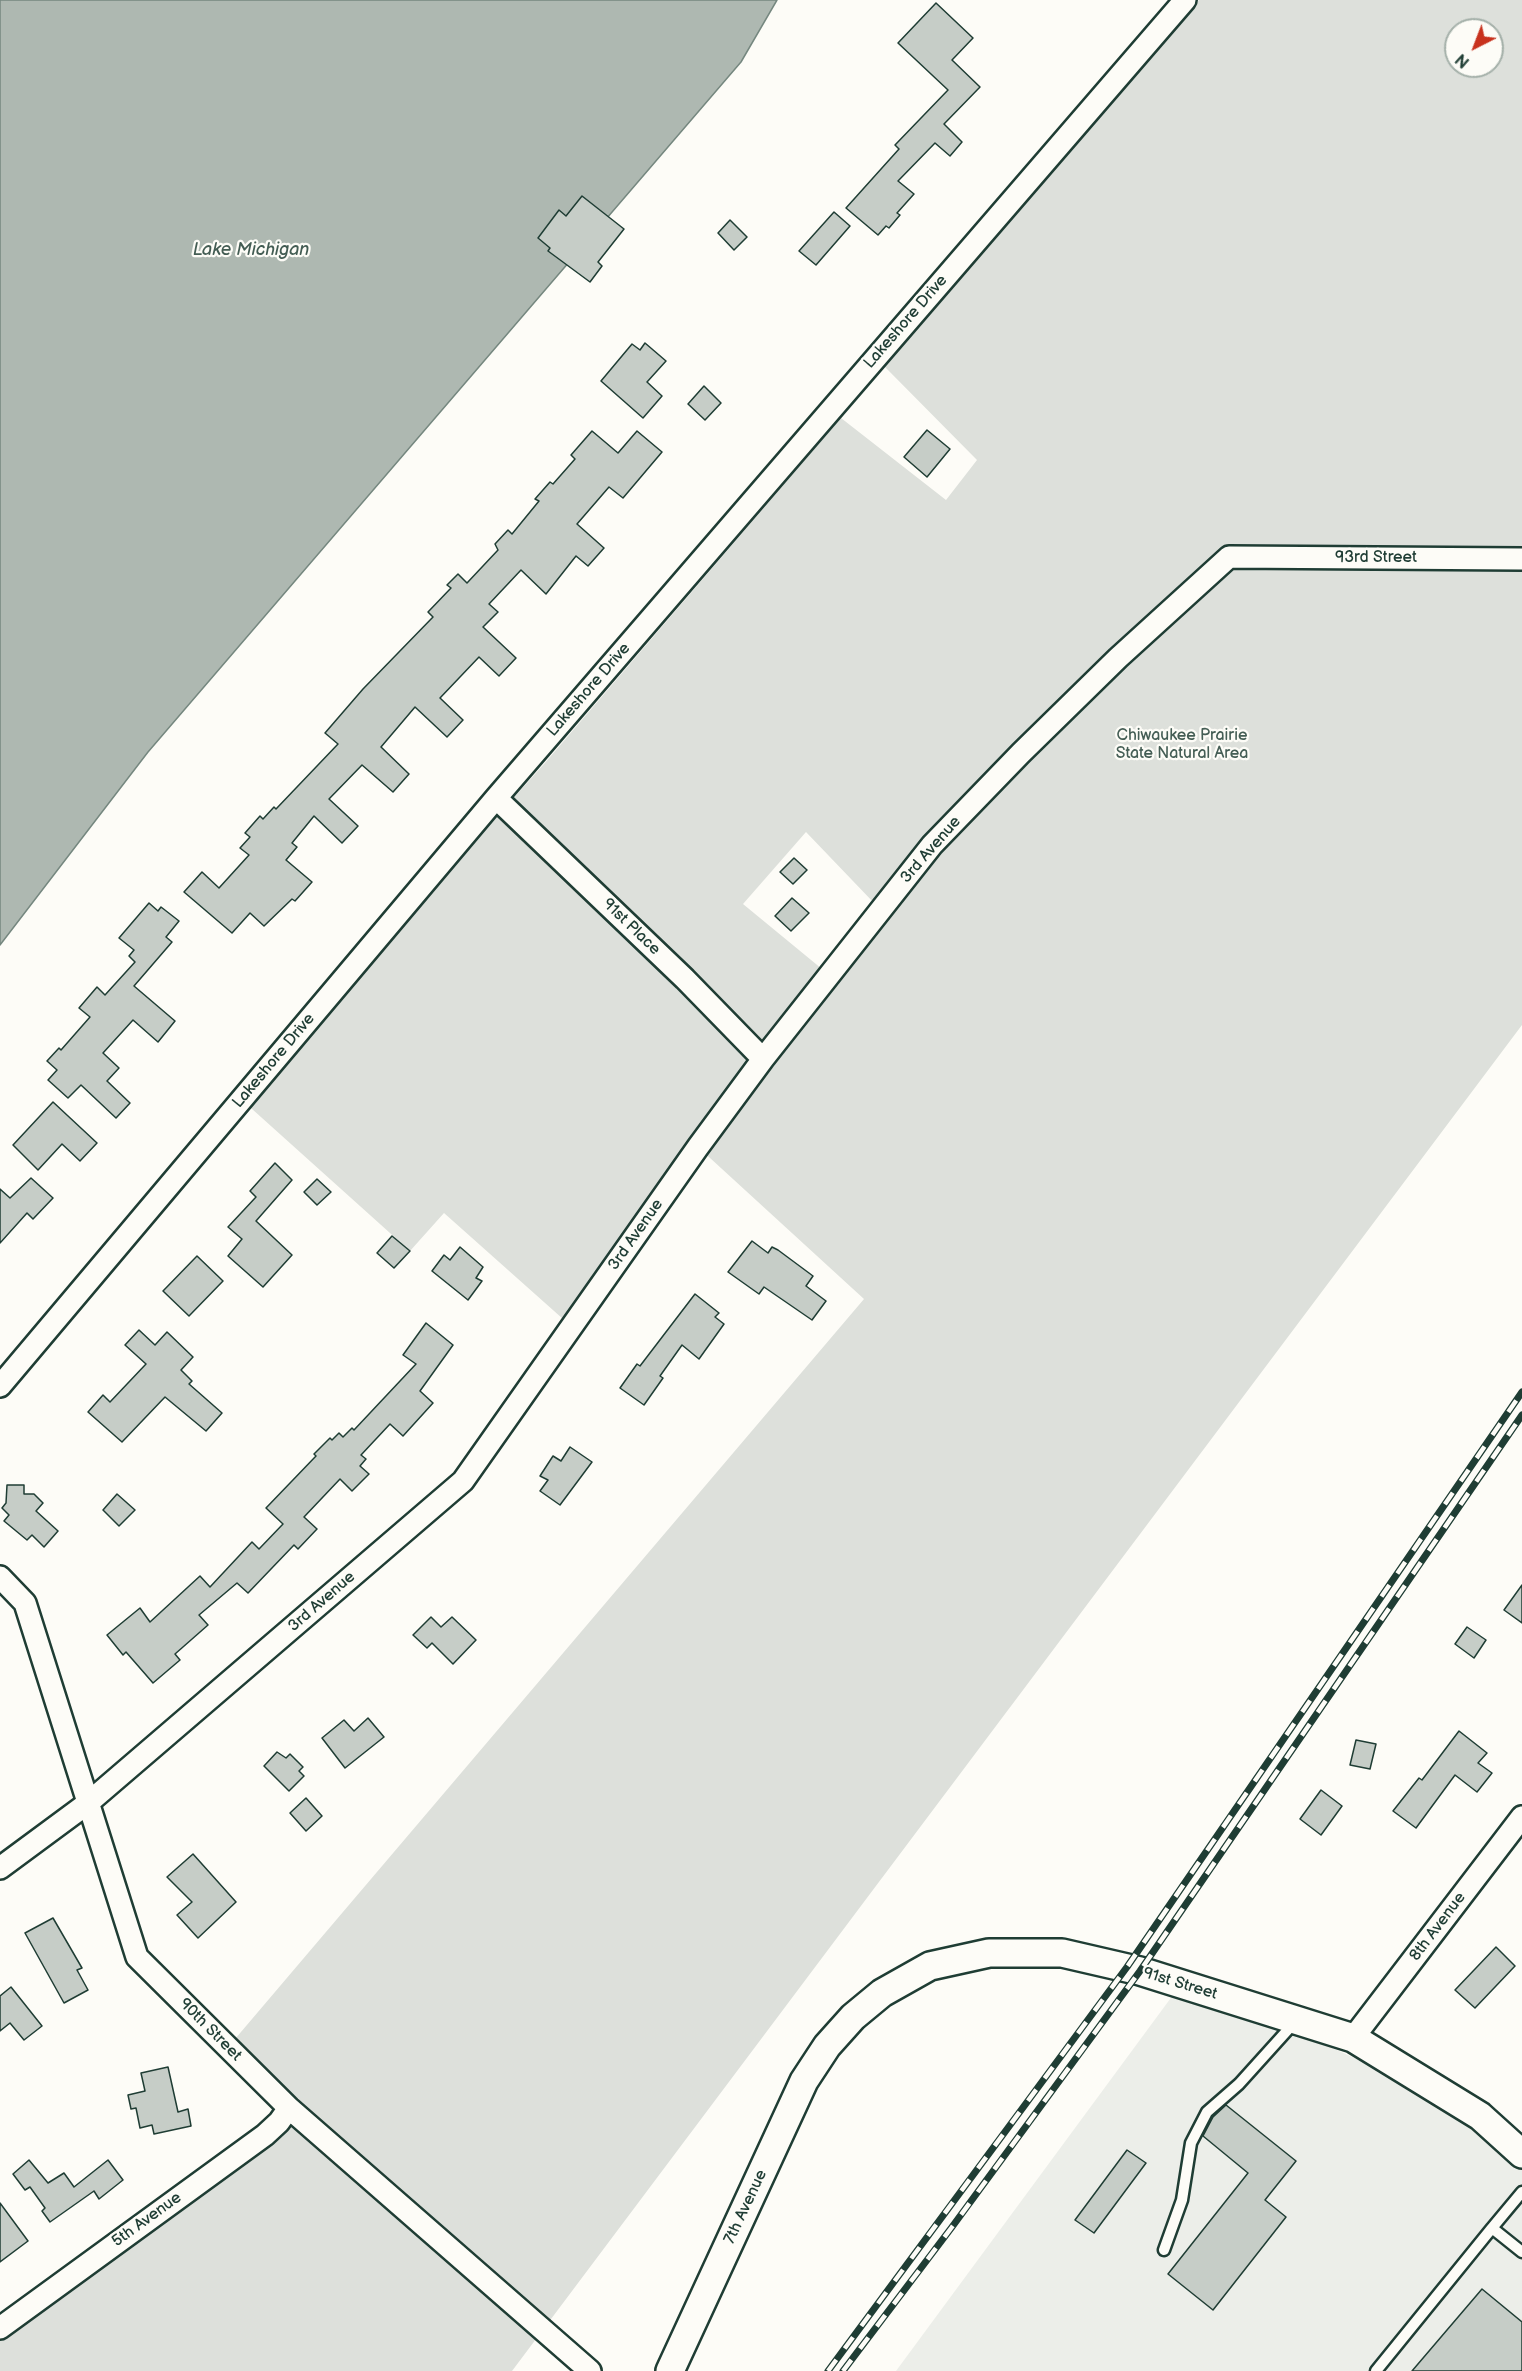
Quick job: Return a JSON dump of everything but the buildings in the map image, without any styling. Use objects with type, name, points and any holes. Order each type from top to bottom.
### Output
[{"type":"street","name":"Lakeshore Drive","points":[[0,1386],[496,798],[1185,0]]},
{"type":"street","name":"93rd Street","points":[[1230,557],[1522,559]]},
{"type":"street","name":"3rd Avenue","points":[[0,1868],[88,1803],[463,1481],[698,1147],[763,1059],[932,845],[1118,658],[1230,557]]},
{"type":"street","name":"91st Place","points":[[496,798],[685,979],[763,1059]]},
{"type":"street","name":"90th Street","points":[[0,1577],[25,1603],[137,1957],[289,2108],[590,2371]]},
{"type":"street","name":"8th Avenue","points":[[1353,2038],[1522,1817]]},
{"type":"street","name":"91st Street","points":[[827,2046],[853,2017],[882,1993],[930,1966],[989,1953],[1062,1953],[1093,1958],[1353,2038],[1480,2116],[1522,2154]]},
{"type":"street","name":"7th Avenue","points":[[670,2371],[804,2081],[827,2046]]},
{"type":"street","name":"5th Avenue","points":[[0,2328],[264,2135],[279,2122],[289,2108]]},
{"type":"lane","points":[[1164,2250],[1182,2200],[1191,2143],[1207,2112],[1239,2084],[1297,2020]]},
{"type":"lane","points":[[1376,2371],[1522,2192]]},
{"type":"lane","points":[[1492,2228],[1522,2252]]},
{"type":"shaded area","points":[[1173,1995],[1319,2042],[1361,2061],[1419,2093],[1474,2129],[1522,2168],[1522,2371],[896,2371]]},
{"type":"green space","name":"Chiwaukee Prairie State Natural Area","points":[[1199,0],[1522,0],[1522,1025],[512,2371],[0,2371],[0,2338],[311,2112],[235,2039],[864,1299],[698,1147],[572,1327],[444,1213],[410,1251],[242,1100],[544,764],[841,418],[946,500],[977,460],[884,366]],"holes":[[[806,832],[875,904],[822,969],[743,904]]]},
{"type":"water","name":"Lake Michigan","points":[[0,0],[777,0],[741,62],[148,752],[0,945]]},
{"type":"railway","points":[[828,2371],[1127,1967],[1522,1392]]},
{"type":"railway","points":[[843,2371],[1140,1971],[1522,1415]]}]
